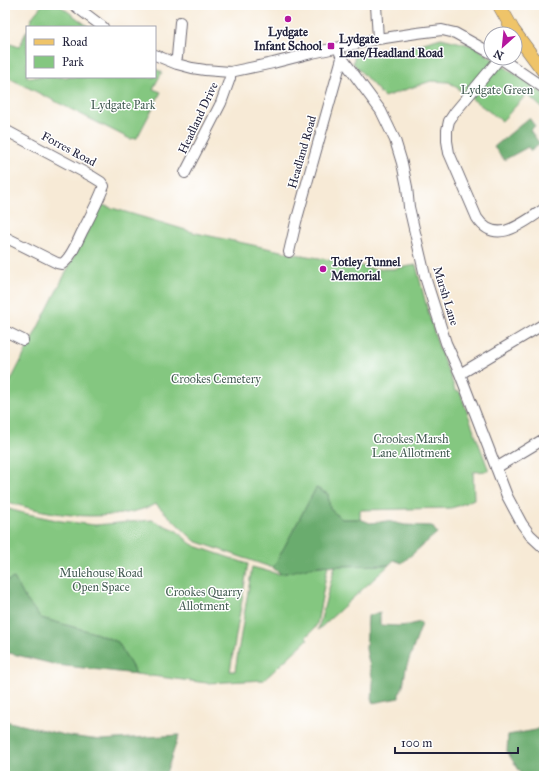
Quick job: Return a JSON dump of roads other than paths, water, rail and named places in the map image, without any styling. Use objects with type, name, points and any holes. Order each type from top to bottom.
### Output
[{"type":"main road","points":[[498,5],[513,30],[544,72]]},
{"type":"street","points":[[74,5],[102,26]]},
{"type":"street","points":[[376,5],[378,39]]},
{"type":"street","points":[[175,63],[177,57],[180,22]]},
{"type":"street","points":[[156,55],[192,68],[230,72],[378,39],[442,30],[455,33],[483,49]]},
{"type":"street","name":"Marsh Lane","points":[[338,48],[342,58],[381,111],[394,140],[402,163],[409,207],[426,280],[446,343],[460,374],[507,496],[530,535],[543,546]]},
{"type":"street","name":"Headland Road","points":[[289,252],[342,58]]},
{"type":"street","points":[[493,66],[449,121],[447,141],[449,153],[477,218],[486,228],[499,232],[506,231],[514,228],[544,209]]},
{"type":"street","points":[[511,66],[544,88]]},
{"type":"street","name":"Headland Drive","points":[[186,173],[221,104],[230,78],[230,72]]},
{"type":"street","points":[[532,81],[537,81],[544,77]]},
{"type":"street","name":"Forres Road","points":[[5,130],[93,177],[104,186],[75,245],[66,261],[62,264],[57,263],[5,237]]},
{"type":"street","points":[[460,374],[544,324]]},
{"type":"street","points":[[5,331],[23,340]]},
{"type":"street","points":[[496,468],[544,439]]},
{"type":"place","name":"Lydgate Infant School","points":[[288,19]]},
{"type":"place","name":"Lydgate Lane/Headland Road","points":[[331,46]]},
{"type":"place","name":"Totley Tunnel Memorial","points":[[323,269]]},
{"type":"park label","name":"Lydgate Green","points":[[497,90]]},
{"type":"park label","name":"Lydgate Park","points":[[123,105]]},
{"type":"park label","name":"Crookes Cemetery","points":[[216,379]]},
{"type":"park label","name":"Crookes Marsh Lane Allotment","points":[[411,446]]},
{"type":"park label","name":"Mulehouse Road Open Space","points":[[101,580]]},
{"type":"park label","name":"Crookes Quarry Allotment","points":[[204,599]]}]
